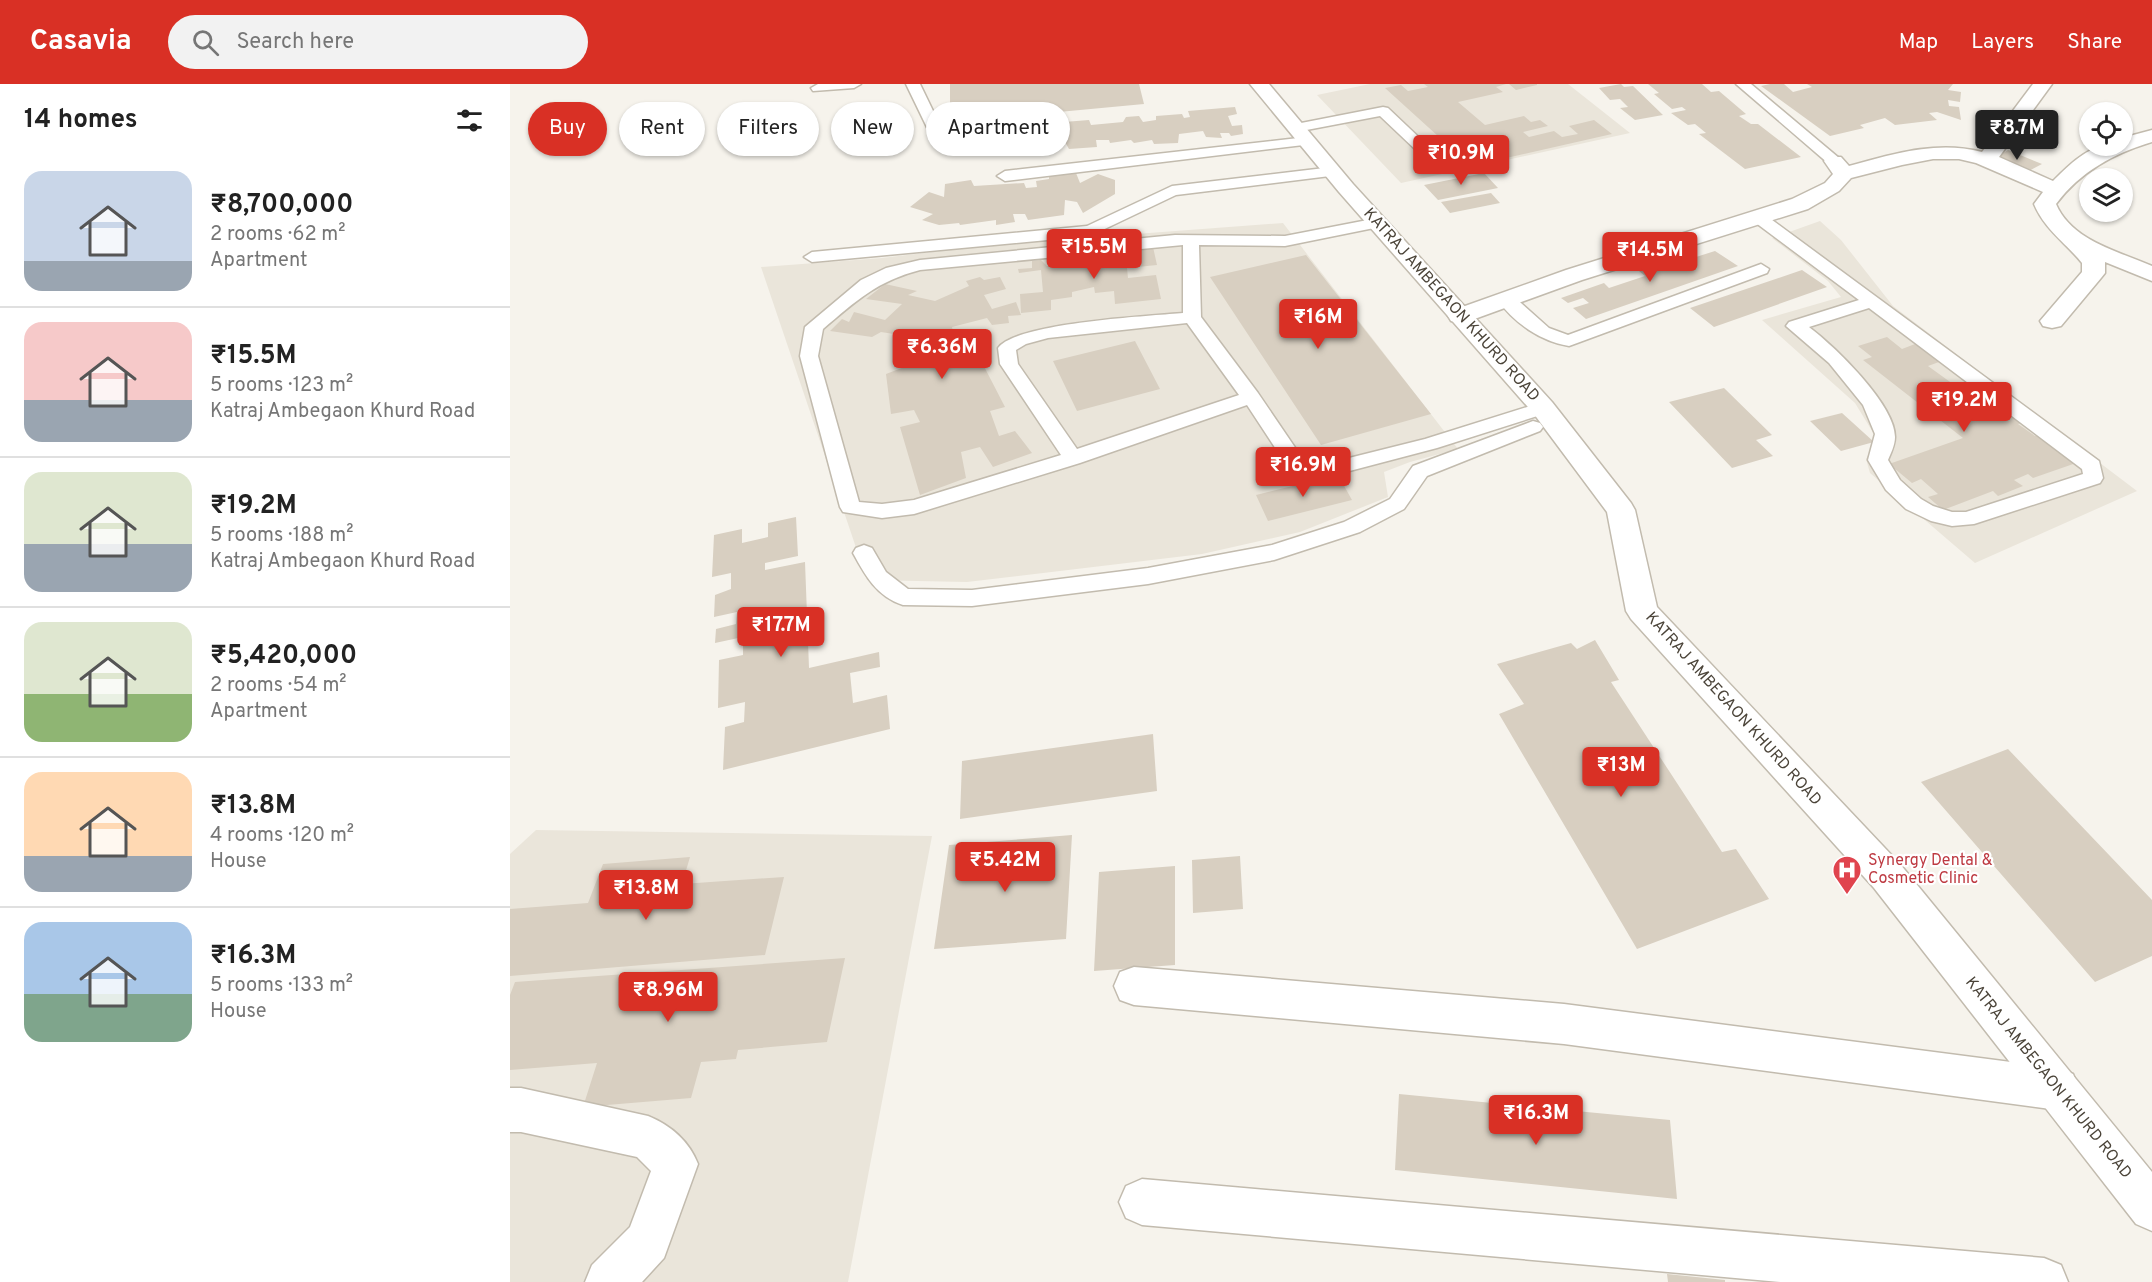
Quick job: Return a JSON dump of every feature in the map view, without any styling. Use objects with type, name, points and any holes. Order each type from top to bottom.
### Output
[{"type":"street","name":"KATRAJ AMBEGAON KHURD ROAD","points":[[1259,84],[1333,172],[1548,414],[1621,510],[1642,611],[1887,876],[2152,1208]]},
{"type":"street","points":[[1986,161],[2043,84]]},
{"type":"street","points":[[2133,142],[2152,136]]},
{"type":"street","points":[[1460,316],[1574,275],[1800,204],[1832,187],[1839,167],[1958,152],[1986,161],[2055,190]]},
{"type":"street","points":[[2052,321],[2093,273],[2094,262],[2050,220],[2045,204],[2055,190],[2096,156]]},
{"type":"street","points":[[2072,239],[2152,274]]},
{"type":"street","points":[[1134,986],[1564,1024],[2058,1089]]},
{"type":"street","points":[[510,1110],[521,1110],[648,1138],[676,1164],[648,1242],[609,1282]]},
{"type":"street","points":[[1142,1202],[2044,1282]]},
{"type":"lane","points":[[818,88],[854,84]]},
{"type":"lane","points":[[913,84],[926,111]]},
{"type":"lane","points":[[1743,84],[1839,167]]},
{"type":"lane","points":[[1005,176],[1301,134],[1383,111],[1441,166]]},
{"type":"lane","points":[[812,257],[1090,231],[1172,191],[1333,172]]},
{"type":"lane","points":[[1758,217],[2092,466],[2093,478],[1967,519],[1939,518],[1922,510],[1900,494],[1885,476],[1878,460],[1886,437],[1880,415],[1853,380],[1812,337],[1795,326],[1871,302]]},
{"type":"lane","points":[[1251,397],[1073,458],[909,508],[862,511],[850,507],[809,356],[814,327],[867,285],[892,272],[920,265],[1191,240],[1285,241],[1378,223]]},
{"type":"lane","points":[[1191,240],[1192,316],[1251,397],[1304,476],[1548,414]]},
{"type":"lane","points":[[1506,299],[1546,335],[1557,340],[1569,341],[1761,269]]},
{"type":"lane","points":[[1073,458],[1009,364],[1006,348],[1020,339],[1048,333],[1192,316]]},
{"type":"lane","points":[[864,553],[878,578],[903,597],[972,598],[1148,576],[1274,552],[1352,527],[1397,504],[1420,471],[1548,414]]},
{"type":"shaded area","points":[[1370,84],[1568,84],[1630,133],[1401,183],[1317,95]]},
{"type":"shaded area","points":[[1820,221],[1841,240],[1893,306],[2137,491],[1975,563],[1870,473],[1866,459],[1877,439],[1855,403],[1762,320],[1841,297],[1828,281],[1772,238]]},
{"type":"shaded area","points":[[1283,223],[1458,449],[1410,462],[1384,472],[1388,497],[1300,532],[1202,554],[967,582],[867,580],[761,267],[882,258],[991,245]]},
{"type":"shaded area","points":[[536,830],[932,836],[848,1282],[510,1282],[510,854]]},
{"type":"building","points":[[950,84],[1139,84],[1144,104],[1070,111],[1070,102],[950,102]]},
{"type":"building","points":[[1424,84],[1506,84],[1496,87],[1503,92],[1458,102],[1485,125],[1524,116],[1531,122],[1540,120],[1548,126],[1523,132],[1529,137],[1554,131],[1562,137],[1578,134],[1569,126],[1594,120],[1612,134],[1471,166],[1385,88],[1401,85],[1408,91],[1428,87]]},
{"type":"building","points":[[1509,84],[1537,84],[1537,85],[1516,90]]},
{"type":"building","points":[[1621,84],[1624,87],[1633,86],[1663,115],[1635,120],[1620,108],[1628,107],[1620,99],[1610,100],[1599,88]]},
{"type":"building","points":[[1648,84],[1702,84],[1711,92],[1719,91],[1746,114],[1739,116],[1751,124],[1758,124],[1801,157],[1745,169],[1699,134],[1706,133],[1695,124],[1688,125],[1671,113],[1686,110],[1682,107],[1672,109],[1654,94],[1659,93]]},
{"type":"building","points":[[1784,84],[1793,92],[1812,87],[1807,84],[1953,84],[1948,90],[1961,92],[1960,102],[1948,100],[1949,106],[1959,107],[1961,120],[1937,112],[1929,113],[1937,120],[1895,125],[1885,118],[1860,125],[1864,128],[1830,136],[1761,86]]},
{"type":"building","points":[[1235,107],[1237,114],[1228,116],[1232,126],[1242,125],[1243,134],[1231,136],[1229,133],[1220,133],[1222,138],[1206,137],[1203,131],[1179,134],[1178,143],[1154,144],[1152,140],[1110,143],[1109,140],[1096,140],[1097,147],[1070,149],[1070,122],[1089,120],[1091,125],[1123,122],[1126,117],[1139,116],[1143,122],[1156,120],[1156,116],[1182,114],[1184,118],[1190,117],[1188,111]]},
{"type":"building","points":[[2034,117],[2057,124],[2048,136],[2025,129]]},
{"type":"building","points":[[2008,150],[2042,164],[2027,172],[1993,159]]},
{"type":"building","points":[[1076,173],[1080,183],[1098,174],[1115,180],[1115,194],[1083,213],[1077,202],[1065,200],[1064,215],[1028,220],[1025,214],[1013,214],[1015,222],[996,225],[996,220],[960,225],[959,223],[939,225],[922,220],[933,214],[910,207],[929,192],[944,197],[945,184],[971,180],[974,186],[1024,183],[1026,188],[1037,187],[1036,181],[1049,179],[1049,175]]},
{"type":"building","points":[[1484,173],[1498,188],[1438,200],[1424,185]]},
{"type":"building","points":[[1491,193],[1500,203],[1450,213],[1441,202]]},
{"type":"building","points":[[1153,247],[1157,265],[1127,268],[1128,278],[1156,275],[1161,299],[1115,304],[1114,291],[1095,293],[1094,287],[1072,292],[1072,297],[1051,300],[1051,310],[1021,313],[1020,294],[1043,292],[1041,270],[1019,273],[1018,269],[1032,268],[1032,261],[1041,260],[1047,266],[1069,267],[1068,256],[1081,255],[1081,262],[1115,258],[1115,251]]},
{"type":"building","points":[[1715,251],[1738,266],[1586,319],[1573,308],[1589,303],[1583,298],[1568,303],[1561,298],[1604,283],[1609,288],[1645,276],[1639,271],[1691,254],[1696,257]]},
{"type":"building","points":[[1306,255],[1431,414],[1321,445],[1210,277]]},
{"type":"building","points":[[1802,270],[1827,287],[1714,327],[1690,308]]},
{"type":"building","points":[[980,277],[984,280],[1000,277],[1006,289],[984,295],[992,309],[1016,302],[1021,315],[1008,316],[1009,323],[992,325],[987,318],[952,327],[958,355],[975,349],[1005,407],[990,411],[999,436],[1015,431],[1032,453],[993,467],[980,447],[961,452],[966,478],[920,495],[900,427],[920,422],[914,410],[891,414],[886,374],[907,366],[907,354],[897,356],[894,343],[900,335],[881,332],[872,337],[830,331],[842,319],[849,322],[854,312],[885,320],[902,304],[866,299],[885,284],[917,291],[908,295],[935,301],[969,286],[966,281]]},
{"type":"building","points":[[1887,337],[1902,349],[1915,344],[1939,362],[1928,366],[1964,392],[1969,390],[1980,398],[1989,395],[2025,422],[2018,424],[2035,436],[2041,434],[2079,462],[2033,478],[2028,474],[2014,480],[2023,486],[1998,496],[1993,491],[1943,510],[1928,497],[1938,494],[1921,479],[1912,483],[1889,464],[1963,438],[1863,360],[1872,357],[1858,346]]},
{"type":"building","points":[[1135,341],[1160,389],[1077,411],[1053,361]]},
{"type":"building","points":[[1724,388],[1772,435],[1756,440],[1773,456],[1732,468],[1669,402]]},
{"type":"building","points":[[1842,413],[1874,442],[1841,451],[1810,421]]},
{"type":"building","points":[[1338,475],[1352,500],[1268,521],[1256,495]]},
{"type":"building","points":[[796,517],[798,556],[765,563],[765,570],[805,562],[809,668],[879,652],[880,667],[850,673],[853,703],[887,695],[890,729],[723,770],[725,727],[744,722],[745,702],[718,708],[719,660],[743,655],[743,637],[715,643],[716,629],[736,624],[737,612],[714,617],[715,595],[731,589],[731,573],[712,577],[714,535],[742,529],[742,543],[768,537],[768,523]]},
{"type":"building","points":[[1595,640],[1619,680],[1611,682],[1722,852],[1736,849],[1769,899],[1637,949],[1499,714],[1524,704],[1497,664],[1571,643],[1577,649]]},
{"type":"building","points":[[1153,734],[1157,791],[960,819],[962,761]]},
{"type":"building","points":[[2008,749],[2152,900],[2152,956],[2095,982],[1921,782]]},
{"type":"building","points":[[1072,835],[1066,939],[934,949],[949,845]]},
{"type":"building","points":[[1240,856],[1243,909],[1193,913],[1192,860]]},
{"type":"building","points":[[690,857],[682,884],[784,877],[765,955],[510,976],[510,909],[588,903],[603,864]]},
{"type":"building","points":[[1175,866],[1175,965],[1094,971],[1099,872]]},
{"type":"building","points":[[845,958],[827,1042],[738,1050],[736,1059],[701,1062],[691,1098],[583,1107],[597,1063],[510,1070],[510,995],[515,982]]},
{"type":"building","points":[[1399,1094],[1670,1120],[1677,1199],[1395,1170]]},
{"type":"building","points":[[1667,1274],[1725,1280],[1725,1282],[1668,1282]]},
{"type":"place","name":"Synergy Dental & Cosmetic Clinic","points":[[1847,896]]}]
